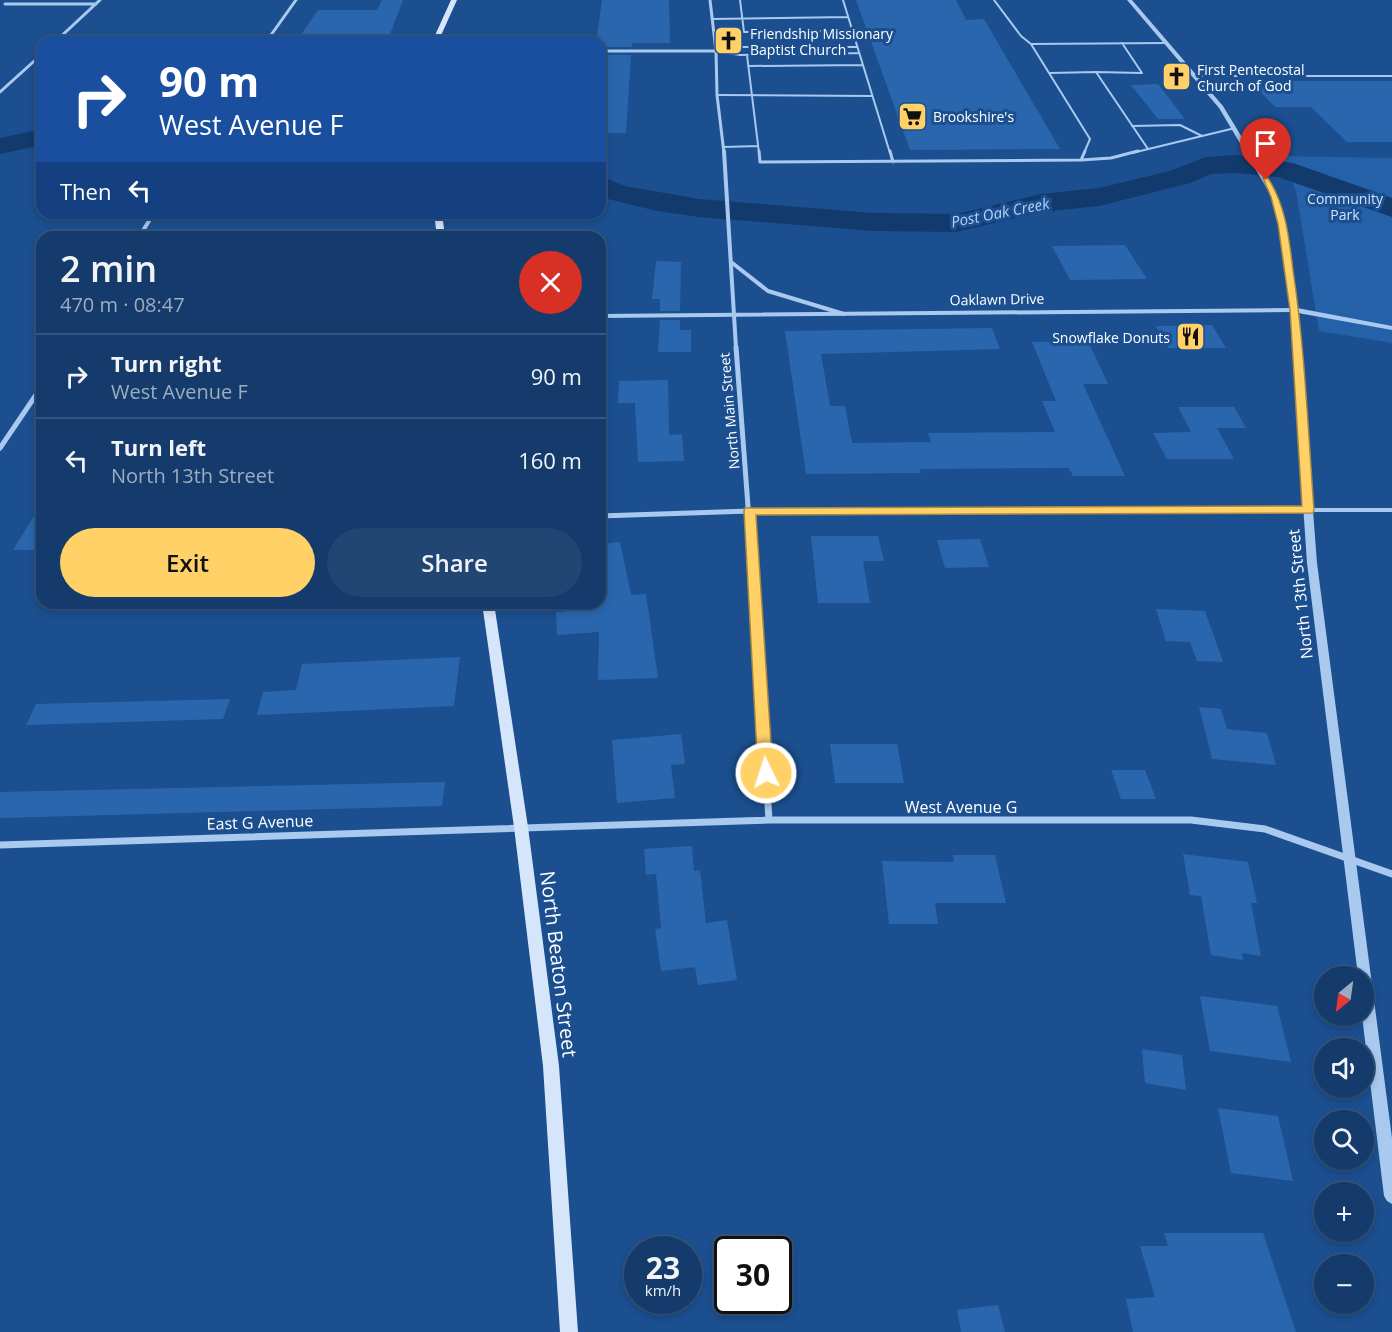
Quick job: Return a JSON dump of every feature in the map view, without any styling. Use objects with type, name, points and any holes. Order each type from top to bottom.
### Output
[{"type":"main road","points":[[438,36],[454,0]]},
{"type":"main road","name":"North Beaton Street","points":[[489,609],[521,827],[551,1066],[569,1332]]},
{"type":"street","points":[[61,36],[100,0]]},
{"type":"street","points":[[270,36],[296,0]]},
{"type":"street","name":"North Main Street","points":[[710,0],[716,51],[717,95],[724,147],[727,225],[750,511],[769,820]]},
{"type":"street","name":"North 13th Street","points":[[1129,0],[1221,107],[1275,197],[1282,224],[1294,310],[1312,563],[1392,1196]]},
{"type":"street","points":[[5,4],[96,4]]},
{"type":"street","points":[[606,51],[716,51]]},
{"type":"street","points":[[0,92],[36,59]]},
{"type":"street","points":[[731,262],[768,291],[805,304],[848,314]]},
{"type":"street","name":"Oaklawn Drive","points":[[606,316],[1294,310],[1392,327]]},
{"type":"street","points":[[0,448],[36,395]]},
{"type":"street","points":[[606,516],[750,511],[1308,510]]},
{"type":"street","name":"West Avenue G","points":[[521,827],[769,820],[1191,820],[1265,829],[1392,874]]},
{"type":"street","name":"East G Avenue","points":[[0,845],[521,827]]},
{"type":"lane","points":[[741,0],[744,32],[852,31]]},
{"type":"lane","points":[[843,0],[892,162]]},
{"type":"lane","points":[[994,0],[1021,36],[1031,44],[1089,140],[1081,160]]},
{"type":"lane","points":[[712,19],[848,17]]},
{"type":"lane","points":[[1050,73],[1143,73],[1122,43]]},
{"type":"lane","points":[[1031,44],[1166,43]]},
{"type":"lane","points":[[716,51],[729,47],[857,47]]},
{"type":"lane","points":[[716,51],[747,55],[859,53]]},
{"type":"lane","points":[[747,55],[760,162],[1111,158],[1235,128]]},
{"type":"lane","points":[[748,66],[863,65]]},
{"type":"lane","points":[[1096,72],[1148,149]]},
{"type":"lane","points":[[1196,76],[1392,76]]},
{"type":"lane","points":[[717,95],[872,96]]},
{"type":"lane","points":[[1132,126],[1180,125],[1202,136]]},
{"type":"lane","points":[[724,147],[758,146]]},
{"type":"lane","points":[[1308,510],[1392,510]]},
{"type":"green space","name":"Community Park","points":[[1281,156],[1392,158],[1392,343],[1319,331],[1296,191]]},
{"type":"building","points":[[382,0],[403,0],[389,36],[300,36],[318,10],[377,10]]},
{"type":"building","points":[[602,0],[669,0],[670,43],[632,43],[632,47],[606,47],[606,36],[597,36]]},
{"type":"building","points":[[856,0],[956,0],[966,20],[984,19],[1060,149],[910,150]]},
{"type":"building","points":[[606,55],[631,55],[626,133],[606,133]]},
{"type":"building","points":[[1392,81],[1392,142],[1347,142],[1311,107],[1275,107],[1251,82]]},
{"type":"building","points":[[1158,84],[1185,119],[1158,119],[1131,85]]},
{"type":"building","points":[[1125,245],[1147,279],[1070,280],[1052,246]]},
{"type":"building","points":[[656,261],[681,262],[680,311],[660,311],[660,299],[652,299]]},
{"type":"building","points":[[660,320],[680,320],[680,330],[691,330],[691,352],[658,352]]},
{"type":"building","name":"Snowflake Donuts","points":[[1212,325],[1226,348],[1168,348],[1156,326]]},
{"type":"building","points":[[992,328],[1000,349],[821,354],[830,406],[845,406],[852,443],[931,442],[928,433],[1055,432],[1042,401],[1056,401],[1032,342],[1088,341],[1108,384],[1083,384],[1125,476],[1073,476],[1069,468],[920,469],[921,473],[806,474],[785,331]]},
{"type":"building","points":[[668,380],[669,435],[682,434],[684,461],[638,462],[635,403],[618,403],[619,381]]},
{"type":"building","points":[[1178,407],[1234,407],[1246,428],[1217,428],[1234,459],[1167,459],[1153,433],[1191,432]]},
{"type":"building","points":[[36,513],[36,550],[13,550]]},
{"type":"building","points":[[811,536],[878,536],[884,561],[863,561],[870,603],[818,603]]},
{"type":"building","points":[[980,539],[989,567],[945,568],[937,540]]},
{"type":"building","points":[[620,542],[631,595],[646,594],[658,678],[598,680],[599,632],[557,635],[556,612],[563,612],[563,609],[606,609],[606,543]]},
{"type":"building","points":[[1156,609],[1205,611],[1223,662],[1197,661],[1190,642],[1166,641]]},
{"type":"building","points":[[460,657],[454,706],[257,715],[263,692],[296,690],[302,664]]},
{"type":"building","points":[[230,699],[223,719],[26,725],[36,704]]},
{"type":"building","points":[[1199,707],[1221,709],[1227,729],[1267,733],[1276,765],[1212,759]]},
{"type":"building","points":[[681,734],[685,764],[671,765],[675,798],[617,803],[612,740]]},
{"type":"building","points":[[830,744],[897,744],[904,783],[835,783]]},
{"type":"building","points":[[1111,770],[1145,770],[1156,799],[1121,799]]},
{"type":"building","points":[[445,782],[442,806],[0,818],[0,792]]},
{"type":"building","points":[[692,846],[694,871],[700,870],[706,923],[727,920],[737,980],[698,985],[695,967],[661,971],[655,929],[661,928],[656,874],[646,875],[644,849]]},
{"type":"building","points":[[1183,854],[1248,862],[1257,903],[1251,903],[1261,956],[1242,953],[1243,960],[1211,955],[1201,896],[1190,895]]},
{"type":"building","points":[[953,855],[995,855],[1006,903],[935,903],[938,924],[889,924],[882,861],[954,862]]},
{"type":"building","points":[[1200,996],[1277,1006],[1291,1062],[1210,1051]]},
{"type":"building","points":[[1142,1049],[1182,1055],[1186,1090],[1145,1083]]},
{"type":"building","points":[[1218,1108],[1278,1116],[1293,1181],[1231,1173]]},
{"type":"building","points":[[1164,1233],[1263,1233],[1296,1332],[1133,1332],[1126,1299],[1155,1297],[1140,1246],[1168,1246]]},
{"type":"building","points":[[998,1305],[1005,1332],[961,1332],[957,1310]]},
{"type":"waterway","name":"Post Oak Creek","points":[[0,146],[36,138]]},
{"type":"waterway","name":"Post Oak Creek","points":[[606,188],[616,193],[657,202],[699,208],[873,222],[956,223],[1041,203],[1099,197],[1180,177],[1206,166],[1236,164],[1283,169],[1392,208]]},
{"type":"place","name":"Friendship Missionary Baptist Church","points":[[729,41]]},
{"type":"place","name":"First Pentecostal Church of God","points":[[1176,77]]},
{"type":"place","name":"Brookshire's","points":[[912,116]]},
{"type":"place","name":"Snowflake Donuts","points":[[1191,337]]},
{"type":"route","points":[[766,773],[750,511],[1308,510],[1294,310],[1282,224],[1275,197],[1266,180]]}]
